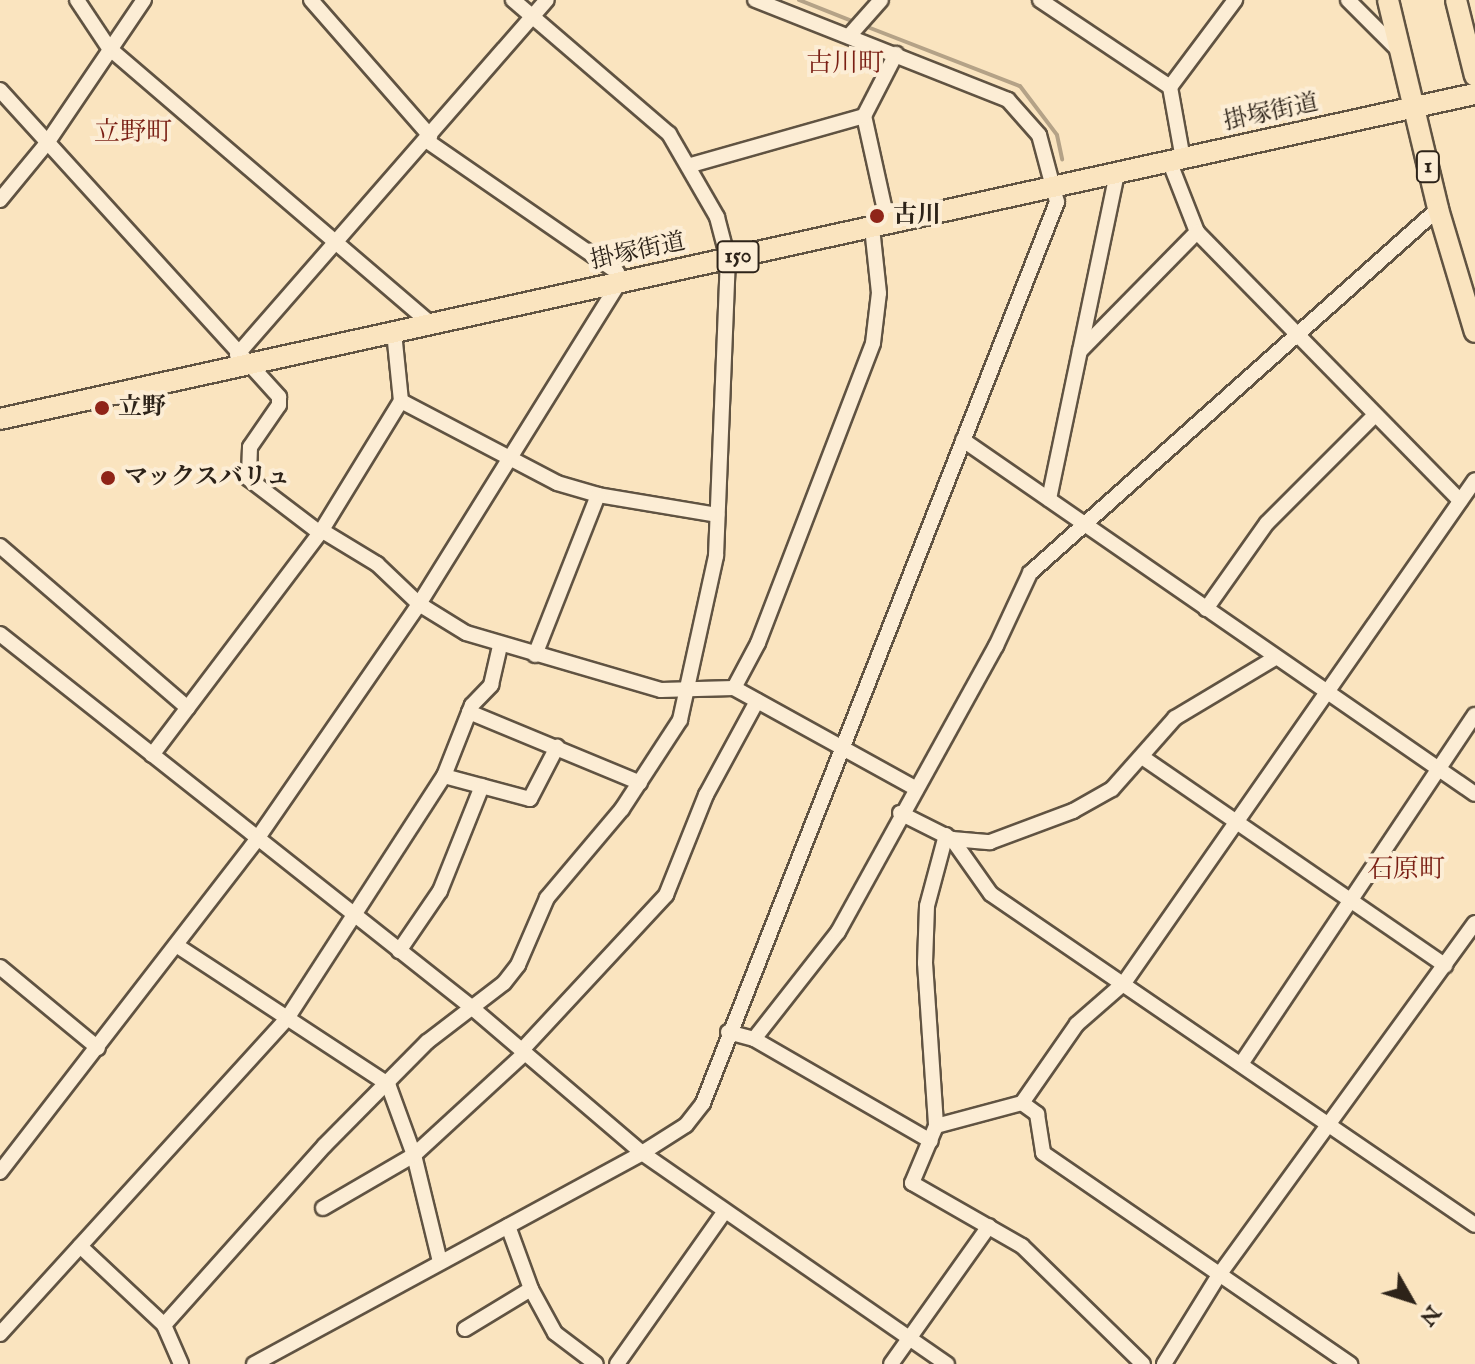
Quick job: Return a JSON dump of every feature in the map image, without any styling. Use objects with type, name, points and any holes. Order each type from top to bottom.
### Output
[{"type":"highway","name":"1","points":[[1388,0],[1438,209],[1475,332]]},
{"type":"highway","points":[[1459,1],[1475,76]]},
{"type":"highway","name":"掛塚街道","points":[[0,419],[242,360],[394,332],[618,284],[1475,94]]},
{"type":"street","points":[[77,0],[109,48],[431,324]]},
{"type":"street","points":[[0,200],[47,143],[144,0]]},
{"type":"street","points":[[0,1172],[257,839],[419,604],[618,284],[617,272],[429,138],[311,0]]},
{"type":"street","points":[[164,1325],[325,1145],[470,1006],[511,974],[547,898],[640,783],[680,720],[716,556],[728,259],[717,217],[691,165],[669,134],[513,0]]},
{"type":"street","points":[[242,360],[337,243],[547,0]]},
{"type":"street","points":[[254,1364],[642,1153],[686,1125],[703,1103],[839,746],[1057,202],[1039,135],[1022,111],[994,92],[755,0]]},
{"type":"street","points":[[849,36],[881,0]]},
{"type":"street","points":[[1040,0],[1170,87]]},
{"type":"street","points":[[1235,0],[1170,87],[1176,161],[1197,232],[1460,501]]},
{"type":"street","points":[[1348,0],[1399,50]]},
{"type":"street","points":[[734,688],[758,643],[873,343],[879,293],[880,226],[864,116],[896,54]]},
{"type":"street","points":[[0,90],[242,360],[279,397],[279,405],[250,447],[249,479],[320,532],[377,564],[419,604],[500,646],[685,692],[734,688],[915,788]]},
{"type":"street","points":[[691,165],[864,116]]},
{"type":"street","points":[[1049,499],[1117,173]]},
{"type":"street","points":[[754,1039],[838,932],[900,813],[996,646],[1030,573],[1088,526],[1438,209]]},
{"type":"street","points":[[1080,351],[1197,232]]},
{"type":"street","points":[[152,755],[320,532],[401,401],[394,332]]},
{"type":"street","points":[[401,401],[508,461],[598,495],[717,515]]},
{"type":"street","points":[[1206,609],[1267,523],[1375,415]]},
{"type":"street","points":[[963,440],[1475,794]]},
{"type":"street","points":[[936,1126],[1022,1103],[1077,1024],[1124,983],[1475,480]]},
{"type":"street","points":[[535,655],[598,495]]},
{"type":"street","points":[[0,546],[188,708]]},
{"type":"street","points":[[0,634],[470,1006],[642,1153],[947,1364]]},
{"type":"street","points":[[0,1334],[288,1017],[444,776],[469,712],[491,685],[500,646]]},
{"type":"street","points":[[900,813],[949,837],[990,842],[1073,811],[1112,789],[1175,718],[1275,658]]},
{"type":"street","points":[[323,1208],[414,1155],[524,1052],[666,895],[706,795],[757,701]]},
{"type":"street","points":[[469,712],[640,783]]},
{"type":"street","points":[[1241,1064],[1475,715]]},
{"type":"street","points":[[444,776],[530,799],[557,747]]},
{"type":"street","points":[[1142,757],[1445,965]]},
{"type":"street","points":[[399,951],[440,891],[482,786]]},
{"type":"street","points":[[949,837],[991,894],[1475,1225]]},
{"type":"street","points":[[949,837],[927,906],[936,1126],[912,1183],[1022,1246],[1143,1364]]},
{"type":"street","points":[[1164,1364],[1219,1275],[1327,1123],[1445,965],[1472,934]]},
{"type":"street","points":[[176,945],[388,1084],[414,1155],[440,1262]]},
{"type":"street","points":[[0,967],[98,1048]]},
{"type":"street","points":[[728,1032],[754,1039],[931,1141]]},
{"type":"street","points":[[1022,1103],[1037,1114],[1043,1153],[1350,1364]]},
{"type":"street","points":[[617,1364],[725,1211]]},
{"type":"street","points":[[508,1226],[531,1289],[555,1333],[596,1364]]},
{"type":"street","points":[[891,1364],[989,1226]]},
{"type":"street","points":[[80,1246],[164,1325],[181,1364]]},
{"type":"street","points":[[465,1329],[531,1289]]},
{"type":"waterway","points":[[799,0],[857,23]]},
{"type":"waterway","points":[[865,26],[1020,86],[1057,135],[1062,159]]},
{"type":"place","name":"古川","points":[[877,216]]},
{"type":"place","name":"立野","points":[[102,408]]},
{"type":"place","name":"マックスバリュ","points":[[108,478]]},
{"type":"district","name":"古川町","points":[[845,64]]},
{"type":"district","name":"立野町","points":[[133,133]]},
{"type":"district","name":"石原町","points":[[1406,870]]}]
